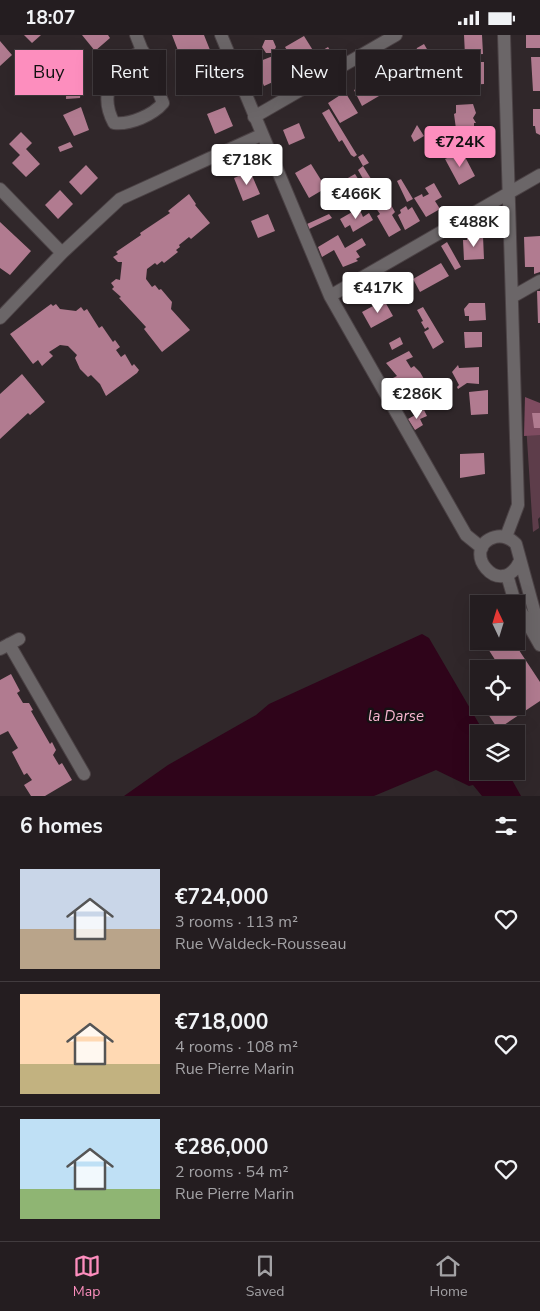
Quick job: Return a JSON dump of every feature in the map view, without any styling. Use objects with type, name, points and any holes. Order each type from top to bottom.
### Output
[{"type":"street","points":[[136,35],[143,50]]},
{"type":"street","points":[[221,35],[261,135],[330,296],[466,535],[482,549]]},
{"type":"street","points":[[254,117],[396,35]]},
{"type":"street","points":[[504,35],[518,505],[506,537]]},
{"type":"street","points":[[143,51],[163,103],[156,111],[122,124],[114,123],[109,114],[108,86],[114,73],[122,63],[143,51]]},
{"type":"street","points":[[0,318],[62,253],[120,199],[261,135]]},
{"type":"street","points":[[330,296],[540,175]]},
{"type":"street","points":[[0,189],[62,253]]},
{"type":"street","points":[[512,297],[540,281]]},
{"type":"street","points":[[520,561],[512,572],[507,575],[494,575],[488,572],[481,561],[482,549],[485,543],[494,537],[511,539],[519,549],[520,561],[540,632]]},
{"type":"street","points":[[507,575],[514,599],[540,645]]},
{"type":"street","points":[[9,644],[84,774]]},
{"type":"shaded area","points":[[525,397],[540,403],[540,435],[524,436]]},
{"type":"shaded area","points":[[540,421],[540,517],[538,519],[539,528],[533,532],[526,424]]},
{"type":"water","name":"la Darse","points":[[422,634],[429,638],[470,708],[470,715],[474,715],[480,725],[470,725],[470,780],[512,780],[521,796],[482,796],[473,785],[469,786],[436,770],[374,796],[124,796],[168,765],[256,715],[269,704]]},
{"type":"building","points":[[24,35],[41,35],[32,43]]},
{"type":"building","points":[[82,35],[108,35],[110,38],[94,50]]},
{"type":"building","points":[[172,35],[204,35],[210,50],[178,50]]},
{"type":"building","points":[[464,35],[482,35],[483,54],[480,54],[480,50],[465,50]]},
{"type":"building","points":[[526,35],[540,35],[540,48],[526,48]]},
{"type":"building","points":[[304,36],[313,50],[287,50],[285,47]]},
{"type":"building","points":[[265,40],[273,40],[276,47],[272,50],[272,53],[266,53],[262,47]]},
{"type":"building","points":[[0,41],[12,55],[0,66]]},
{"type":"building","points":[[424,44],[428,50],[416,50]]},
{"type":"building","points":[[272,56],[272,82],[264,86],[262,81],[262,60]]},
{"type":"building","points":[[531,57],[540,57],[540,91],[533,91]]},
{"type":"building","points":[[480,62],[484,62],[484,84],[480,84]]},
{"type":"building","points":[[346,94],[358,113],[340,123],[328,103]]},
{"type":"building","points":[[66,95],[80,95],[80,98],[66,99]]},
{"type":"building","points":[[356,95],[378,95],[379,96],[362,106]]},
{"type":"building","points":[[473,104],[476,113],[473,118],[476,123],[474,123],[474,129],[456,129],[454,114],[456,113],[456,105]]},
{"type":"building","points":[[81,107],[89,130],[74,136],[63,115]]},
{"type":"building","points":[[225,107],[233,126],[215,134],[207,114]]},
{"type":"building","points":[[329,109],[357,155],[354,157],[342,140],[339,142],[322,113]]},
{"type":"building","points":[[533,109],[540,109],[540,135],[536,133],[535,126],[533,126]]},
{"type":"building","points":[[299,123],[305,138],[289,145],[283,130]]},
{"type":"building","points":[[417,125],[424,136],[414,142],[411,136]]},
{"type":"building","points":[[21,132],[32,143],[26,149],[40,164],[26,177],[12,163],[20,155],[9,144]]},
{"type":"building","points":[[70,142],[73,147],[60,152],[58,147]]},
{"type":"building","points":[[462,151],[475,176],[459,185],[445,159]]},
{"type":"building","points":[[363,154],[369,163],[363,166],[358,157]]},
{"type":"building","points":[[311,164],[326,188],[309,198],[295,173]]},
{"type":"building","points":[[86,165],[98,178],[81,195],[69,182]]},
{"type":"building","points":[[363,166],[373,182],[367,186],[358,170]]},
{"type":"building","points":[[250,171],[260,194],[243,201],[234,178]]},
{"type":"building","points":[[355,174],[364,188],[348,199],[339,183]]},
{"type":"building","points":[[401,179],[413,199],[407,202],[397,181]]},
{"type":"building","points":[[434,183],[442,197],[435,201],[440,209],[426,217],[414,198],[422,194],[423,197],[429,194],[425,188]]},
{"type":"building","points":[[60,190],[73,204],[58,219],[45,205]]},
{"type":"building","points":[[378,191],[387,207],[391,205],[395,212],[392,215],[401,230],[389,237],[377,216],[380,214],[368,197]]},
{"type":"building","points":[[189,194],[195,205],[210,223],[191,239],[189,237],[179,245],[180,247],[176,250],[178,252],[164,263],[162,261],[157,265],[155,263],[147,269],[146,279],[152,287],[155,285],[159,290],[161,289],[172,302],[171,309],[190,330],[162,352],[144,329],[146,327],[112,289],[114,287],[111,283],[116,279],[120,280],[122,262],[118,262],[113,257],[118,254],[116,252],[141,235],[140,233],[170,213],[168,211]]},
{"type":"building","points":[[406,206],[408,210],[412,207],[420,221],[405,230],[398,215],[401,213],[400,210]]},
{"type":"building","points":[[359,208],[363,217],[369,213],[373,220],[353,232],[350,225],[345,228],[340,219]]},
{"type":"building","points":[[268,214],[275,231],[258,238],[251,221]]},
{"type":"building","points":[[329,214],[332,218],[309,229],[307,224]]},
{"type":"building","points":[[0,222],[31,251],[10,275],[0,268]]},
{"type":"building","points":[[338,235],[345,248],[362,238],[366,245],[356,251],[360,257],[356,259],[358,261],[343,267],[334,250],[322,257],[318,247]]},
{"type":"building","points":[[483,236],[484,259],[464,260],[463,240],[467,240],[467,237]]},
{"type":"building","points":[[540,236],[540,272],[534,274],[534,267],[525,267],[524,237]]},
{"type":"building","points":[[447,242],[461,267],[455,270],[441,246]]},
{"type":"building","points":[[441,263],[449,276],[420,292],[413,279]]},
{"type":"building","points":[[396,282],[397,285],[402,283],[409,295],[409,298],[405,301],[402,297],[395,301],[388,287]]},
{"type":"building","points":[[537,291],[540,291],[540,323],[538,323]]},
{"type":"building","points":[[384,300],[393,316],[371,328],[362,312]]},
{"type":"building","points":[[469,303],[485,303],[486,320],[469,321],[469,316],[465,316],[464,309]]},
{"type":"building","points":[[51,304],[53,306],[56,304],[60,309],[76,311],[81,307],[84,311],[87,309],[99,328],[102,326],[113,342],[115,340],[120,347],[116,350],[121,357],[125,354],[132,366],[134,364],[139,370],[137,373],[106,396],[100,384],[91,375],[88,377],[80,369],[75,358],[77,355],[68,346],[60,345],[49,352],[53,356],[42,366],[38,360],[33,364],[10,334]]},
{"type":"building","points":[[423,307],[444,342],[433,349],[424,332],[429,329],[428,327],[425,329],[417,310]]},
{"type":"building","points":[[464,332],[482,332],[482,347],[465,348]]},
{"type":"building","points":[[400,337],[403,344],[392,350],[389,343]]},
{"type":"building","points":[[409,351],[413,357],[406,360],[411,368],[414,366],[420,372],[432,393],[413,405],[404,391],[412,387],[408,379],[397,385],[393,378],[397,376],[386,363]]},
{"type":"building","points":[[458,365],[459,368],[479,367],[479,384],[467,383],[458,389],[459,385],[452,372]]},
{"type":"building","points":[[22,374],[45,402],[30,415],[28,413],[0,439],[0,394]]},
{"type":"building","points":[[488,390],[488,414],[471,415],[469,392]]},
{"type":"building","points":[[424,410],[427,416],[420,419],[423,425],[415,430],[408,419]]},
{"type":"building","points":[[532,413],[540,413],[540,428],[534,428]]},
{"type":"building","points":[[484,453],[485,474],[460,478],[460,454]]},
{"type":"building","points":[[489,650],[519,650],[540,682],[540,701],[525,711],[525,660],[495,660]]},
{"type":"building","points":[[11,674],[20,691],[17,693],[23,703],[29,703],[33,710],[31,711],[50,744],[52,742],[56,750],[53,755],[59,765],[62,763],[72,780],[45,796],[31,796],[24,785],[32,780],[27,773],[24,775],[12,752],[18,748],[8,731],[0,735],[0,680]]},
{"type":"building","points":[[489,715],[519,715],[504,725],[495,725]]}]
